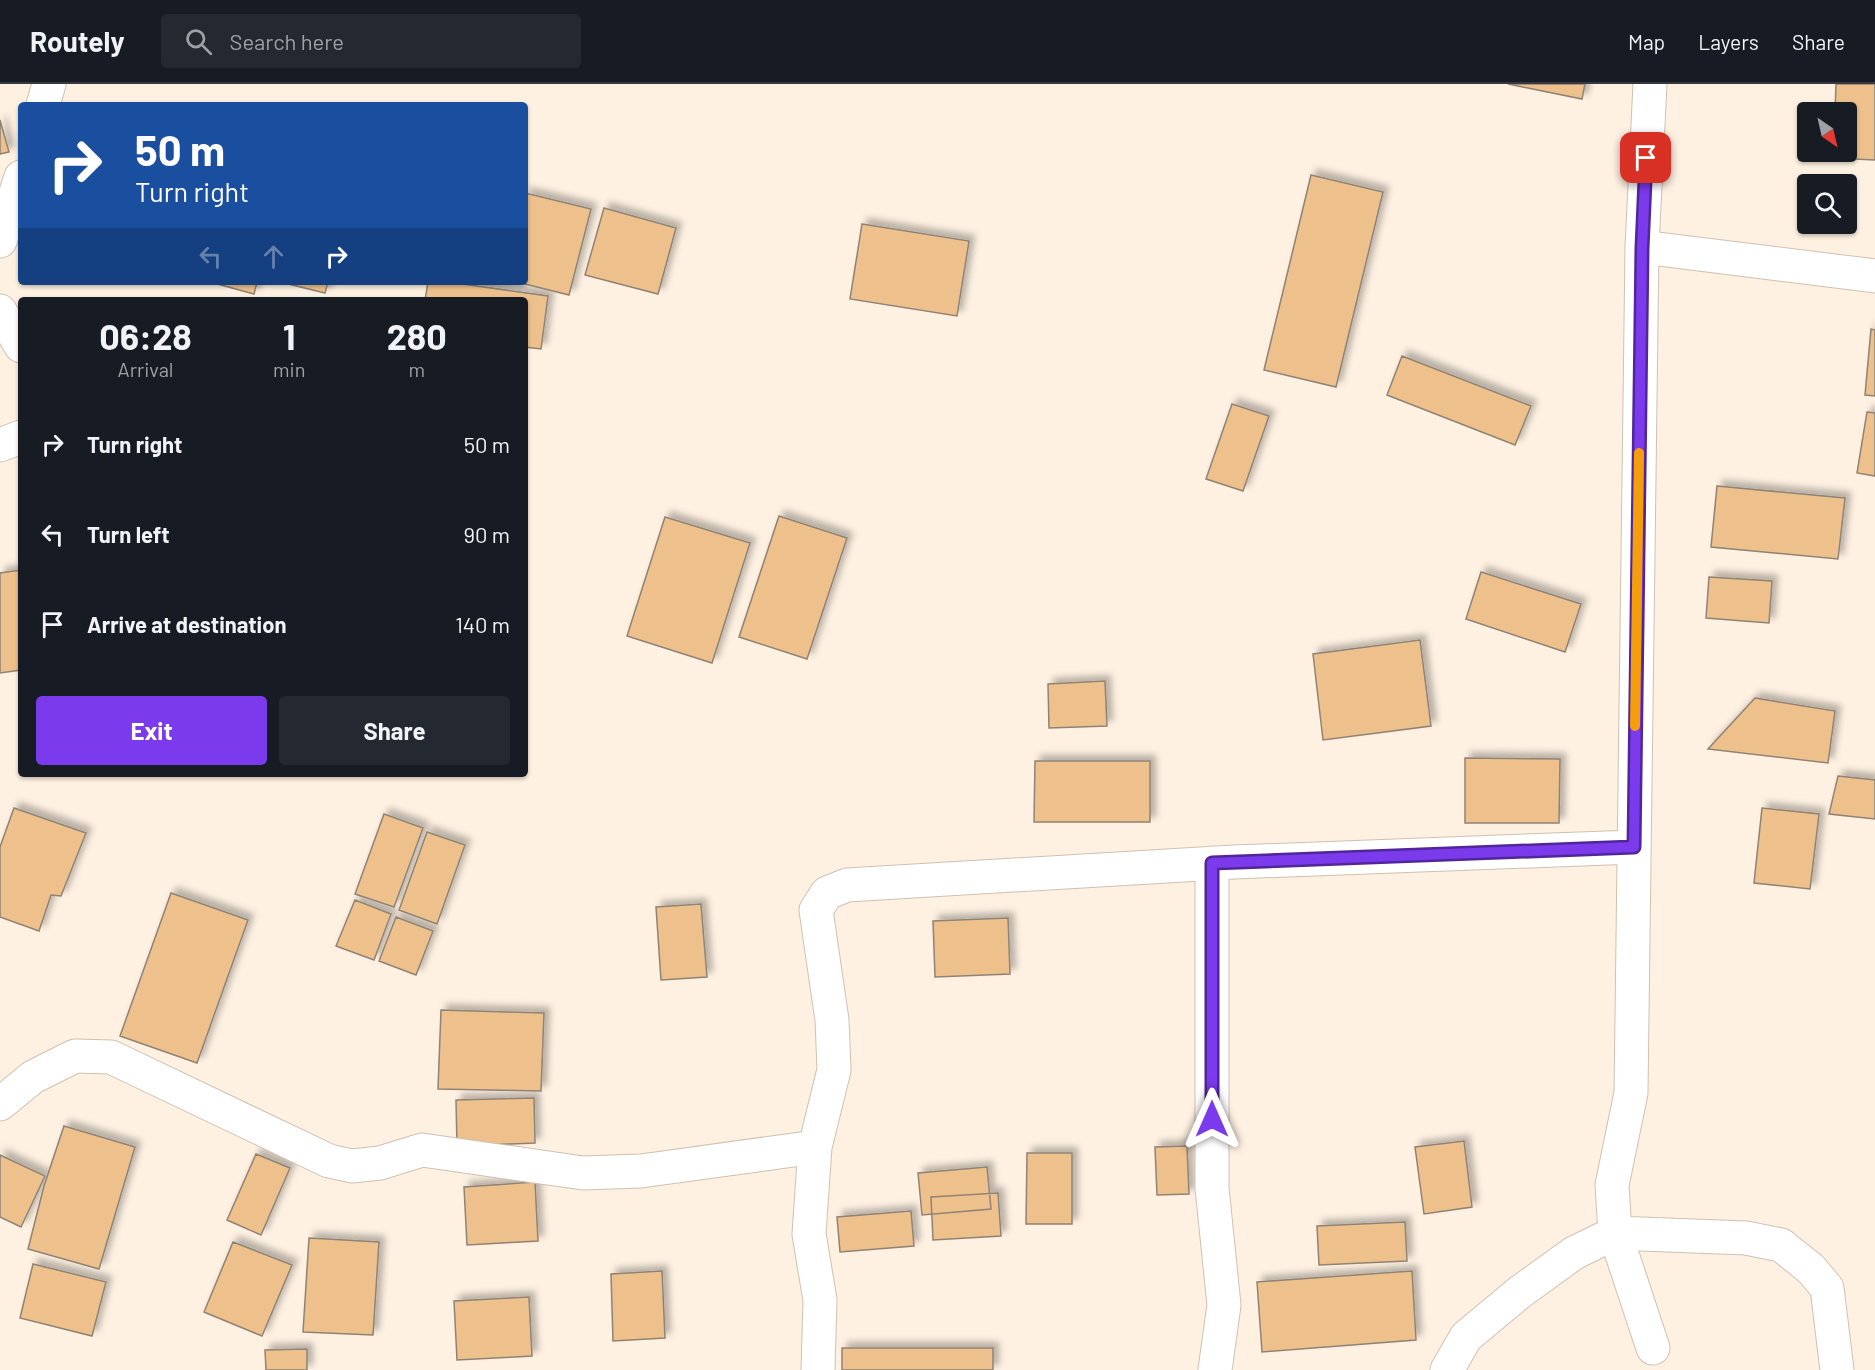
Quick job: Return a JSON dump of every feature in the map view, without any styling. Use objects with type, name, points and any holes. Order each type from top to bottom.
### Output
[{"type":"street","points":[[44,102],[49,84]]},
{"type":"street","points":[[1650,84],[1642,248],[1631,1093],[1612,1185],[1615,1233],[1653,1348]]},
{"type":"street","points":[[0,241],[18,186]]},
{"type":"street","points":[[1642,248],[1875,276]]},
{"type":"street","points":[[0,310],[18,341]]},
{"type":"street","points":[[0,445],[18,438]]},
{"type":"street","points":[[818,1370],[820,1300],[808,1234],[815,1147],[834,1070],[832,1020],[816,910],[827,893],[848,885],[1212,863],[1634,847]]},
{"type":"street","points":[[1212,863],[1212,1188],[1224,1305],[1215,1370]]},
{"type":"street","points":[[0,1104],[33,1077],[75,1056],[111,1058],[329,1161],[352,1166],[380,1163],[422,1150],[583,1173],[641,1171],[815,1147]]},
{"type":"street","points":[[1447,1370],[1466,1337],[1521,1292],[1575,1253],[1615,1233],[1746,1238],[1781,1245],[1811,1269],[1827,1288],[1837,1370]]},
{"type":"building","points":[[1508,84],[1585,84],[1582,99]]},
{"type":"building","points":[[1836,84],[1875,84],[1875,160],[1857,159],[1857,102],[1835,102]]},
{"type":"building","points":[[0,120],[9,152],[0,154]]},
{"type":"building","points":[[1311,175],[1383,192],[1336,387],[1264,370]]},
{"type":"building","points":[[528,194],[591,209],[569,295],[528,285]]},
{"type":"building","points":[[604,208],[676,228],[658,294],[585,275]]},
{"type":"building","points":[[862,224],[969,241],[957,316],[850,299]]},
{"type":"building","points":[[221,285],[256,285],[254,294]]},
{"type":"building","points":[[292,285],[327,285],[325,293]]},
{"type":"building","points":[[428,285],[469,285],[548,296],[541,349],[528,347],[528,297],[426,297]]},
{"type":"building","points":[[1871,329],[1875,330],[1875,396],[1865,395]]},
{"type":"building","points":[[1402,356],[1531,406],[1515,445],[1387,395]]},
{"type":"building","points":[[1232,404],[1269,416],[1243,491],[1206,479]]},
{"type":"building","points":[[1867,412],[1875,413],[1875,476],[1857,473]]},
{"type":"building","points":[[1717,486],[1845,498],[1838,559],[1711,547]]},
{"type":"building","points":[[779,516],[847,538],[807,659],[739,637]]},
{"type":"building","points":[[665,517],[750,543],[712,663],[627,636]]},
{"type":"building","points":[[18,570],[18,670],[0,673],[0,573]]},
{"type":"building","points":[[1481,572],[1581,604],[1565,652],[1466,619]]},
{"type":"building","points":[[1709,577],[1772,581],[1769,623],[1706,618]]},
{"type":"building","points":[[1420,640],[1431,726],[1323,740],[1313,654]]},
{"type":"building","points":[[1105,681],[1107,726],[1049,728],[1048,684]]},
{"type":"building","points":[[1755,698],[1835,711],[1828,763],[1708,749]]},
{"type":"building","points":[[1465,758],[1560,759],[1559,823],[1465,823]]},
{"type":"building","points":[[1035,761],[1150,761],[1150,822],[1034,822]]},
{"type":"building","points":[[1838,776],[1875,780],[1875,819],[1829,814]]},
{"type":"building","points":[[14,808],[86,833],[61,896],[51,895],[39,931],[0,917],[0,847]]},
{"type":"building","points":[[1762,808],[1819,814],[1810,889],[1754,883]]},
{"type":"building","points":[[384,814],[423,828],[394,907],[355,894]]},
{"type":"building","points":[[427,832],[465,845],[437,924],[399,910]]},
{"type":"building","points":[[171,893],[248,920],[197,1063],[120,1036]]},
{"type":"building","points":[[355,900],[391,914],[374,960],[336,946]]},
{"type":"building","points":[[701,904],[707,977],[661,980],[656,907]]},
{"type":"building","points":[[396,917],[433,931],[416,975],[379,961]]},
{"type":"building","points":[[1008,918],[1010,974],[935,977],[933,921]]},
{"type":"building","points":[[441,1010],[544,1013],[541,1091],[438,1089]]},
{"type":"building","points":[[534,1098],[535,1143],[457,1146],[456,1100]]},
{"type":"building","points":[[64,1126],[135,1147],[99,1269],[28,1249],[44,1186]]},
{"type":"building","points":[[1464,1141],[1472,1207],[1424,1214],[1415,1147]]},
{"type":"building","points":[[1187,1146],[1189,1194],[1157,1195],[1155,1147]]},
{"type":"building","points":[[1027,1153],[1072,1153],[1072,1224],[1026,1224]]},
{"type":"building","points":[[256,1154],[290,1168],[261,1235],[227,1220]]},
{"type":"building","points":[[0,1155],[45,1176],[21,1227],[0,1217]]},
{"type":"building","points":[[987,1167],[991,1209],[922,1215],[918,1173]]},
{"type":"building","points":[[535,1182],[538,1241],[467,1245],[464,1187]]},
{"type":"building","points":[[998,1193],[1001,1236],[933,1240],[931,1197]]},
{"type":"building","points":[[911,1211],[914,1246],[840,1252],[837,1217]]},
{"type":"building","points":[[1405,1222],[1407,1261],[1319,1265],[1317,1226]]},
{"type":"building","points":[[309,1238],[379,1242],[373,1335],[303,1332]]},
{"type":"building","points":[[233,1242],[292,1265],[262,1336],[204,1312]]},
{"type":"building","points":[[33,1264],[106,1282],[92,1336],[20,1318]]},
{"type":"building","points":[[662,1271],[665,1338],[613,1341],[611,1274]]},
{"type":"building","points":[[1412,1271],[1416,1340],[1262,1352],[1257,1282]]},
{"type":"building","points":[[529,1297],[532,1356],[457,1360],[454,1301]]},
{"type":"building","points":[[842,1348],[993,1348],[993,1370],[842,1370]]},
{"type":"building","points":[[307,1349],[307,1370],[266,1370],[265,1350]]},
{"type":"slow traffic","points":[[1635,726],[1639,453]]},
{"type":"route","points":[[1212,1119],[1212,863],[1634,847],[1642,248],[1646,158]]}]
